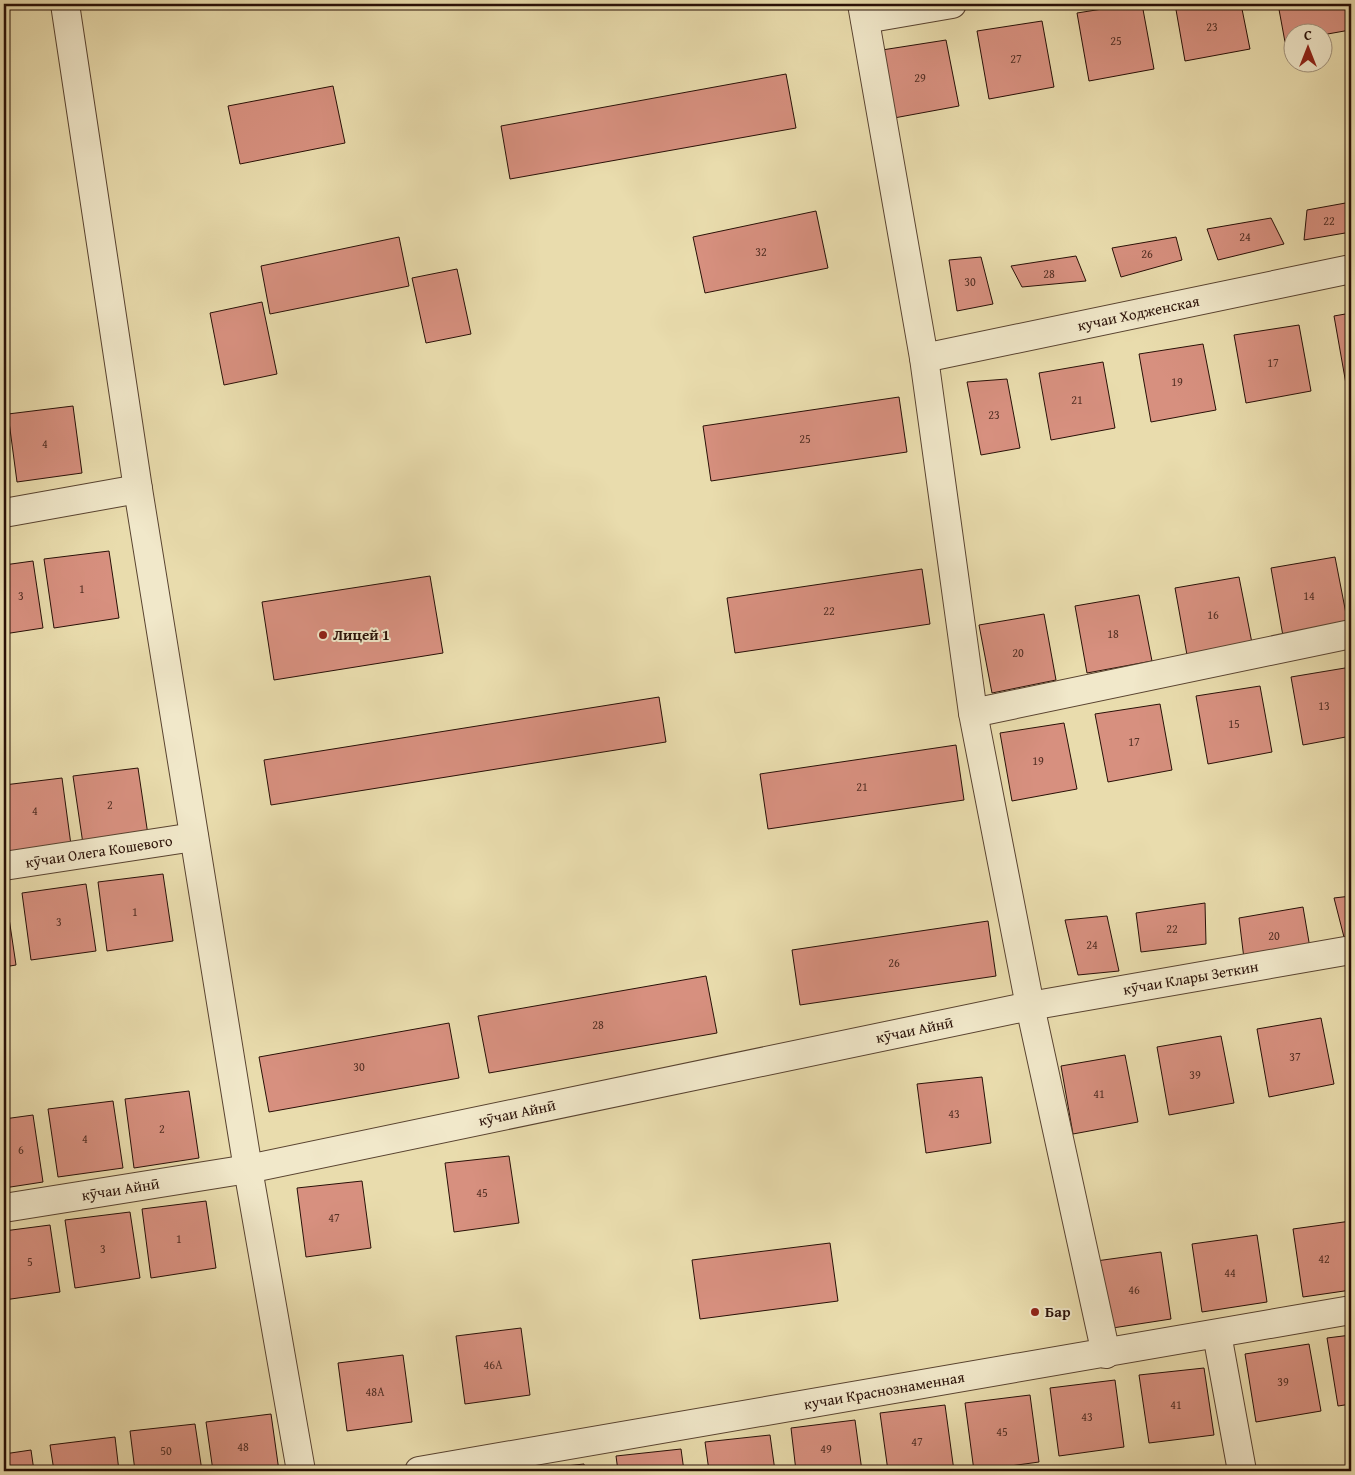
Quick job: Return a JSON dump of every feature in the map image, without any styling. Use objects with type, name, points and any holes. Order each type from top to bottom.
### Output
[{"type":"street","points":[[65,4],[138,489],[248,1168],[301,1471]]},
{"type":"street","points":[[952,4],[864,11],[924,358],[973,712],[1030,1006],[1106,1354]]},
{"type":"street","name":"кучаи Ходженская","points":[[924,358],[1351,269]]},
{"type":"street","points":[[4,513],[138,489]]},
{"type":"street","points":[[973,712],[1351,634]]},
{"type":"street","name":"кӯчаи Олега Кошевого","points":[[4,866],[194,837]]},
{"type":"street","name":"кӯчаи Клары Зеткин","points":[[1030,1006],[1351,950]]},
{"type":"street","name":"кӯчаи Айнӣ","points":[[4,1208],[248,1168],[1030,1006]]},
{"type":"street","name":"кучаи Краснознаменная","points":[[419,1471],[1106,1354],[1351,1310]]},
{"type":"street","points":[[1217,1334],[1242,1471]]},
{"type":"building","points":[[1142,4],[1154,69],[1089,81],[1077,13]]},
{"type":"building","points":[[1175,4],[1241,4],[1250,49],[1185,61]]},
{"type":"building","points":[[1278,4],[1345,4],[1350,30],[1332,33],[1332,22],[1282,22],[1282,26]]},
{"type":"building","points":[[1042,21],[1054,87],[989,99],[977,31]]},
{"type":"building","points":[[946,40],[959,106],[894,118],[882,50]]},
{"type":"building","points":[[786,74],[796,128],[510,179],[501,126]]},
{"type":"building","points":[[333,86],[345,143],[240,164],[228,106]]},
{"type":"building","points":[[1351,202],[1351,232],[1304,240],[1307,210]]},
{"type":"building","points":[[816,211],[828,268],[705,293],[693,237]]},
{"type":"building","points":[[1271,218],[1284,244],[1218,260],[1207,229]]},
{"type":"building","points":[[399,237],[409,286],[270,314],[261,266]]},
{"type":"building","points":[[1176,237],[1182,260],[1121,277],[1112,248]]},
{"type":"building","points":[[1076,256],[1086,281],[1022,287],[1011,266]]},
{"type":"building","points":[[981,257],[993,304],[957,311],[949,260]]},
{"type":"building","points":[[457,269],[471,334],[426,343],[412,278]]},
{"type":"building","points":[[262,302],[277,374],[224,385],[210,313]]},
{"type":"building","points":[[1351,313],[1351,383],[1346,384],[1334,316]]},
{"type":"building","points":[[1299,325],[1311,391],[1246,403],[1234,335]]},
{"type":"building","points":[[1203,344],[1216,410],[1151,422],[1139,354]]},
{"type":"building","points":[[1103,362],[1115,428],[1051,440],[1039,373]]},
{"type":"building","points":[[1007,379],[1020,448],[981,455],[967,382]]},
{"type":"building","points":[[899,397],[907,452],[711,481],[703,426]]},
{"type":"building","points":[[73,406],[82,473],[17,482],[8,414]]},
{"type":"building","points":[[109,551],[119,618],[54,628],[44,559]]},
{"type":"building","points":[[1335,557],[1348,624],[1283,636],[1271,568]]},
{"type":"building","points":[[33,561],[43,628],[4,634],[4,565]]},
{"type":"building","points":[[922,569],[930,624],[735,653],[727,598]]},
{"type":"building","points":[[430,576],[443,653],[274,680],[262,602]]},
{"type":"building","points":[[1239,577],[1252,643],[1187,655],[1175,588]]},
{"type":"building","points":[[1139,595],[1152,661],[1087,673],[1075,606]]},
{"type":"building","points":[[1044,614],[1056,680],[992,693],[979,625]]},
{"type":"building","points":[[1351,667],[1351,736],[1303,745],[1291,677]]},
{"type":"building","points":[[1260,686],[1272,752],[1208,764],[1196,696]]},
{"type":"building","points":[[659,697],[666,742],[271,805],[264,760]]},
{"type":"building","points":[[1160,704],[1172,770],[1108,782],[1095,714]]},
{"type":"building","points":[[1064,723],[1077,789],[1012,801],[1000,733]]},
{"type":"building","points":[[956,745],[964,800],[768,829],[760,774]]},
{"type":"building","points":[[138,768],[148,835],[83,844],[73,776]]},
{"type":"building","points":[[62,778],[71,845],[6,854],[4,838],[4,785]]},
{"type":"building","points":[[163,874],[173,941],[107,951],[98,882]]},
{"type":"building","points":[[86,884],[96,951],[31,960],[22,893]]},
{"type":"building","points":[[1351,896],[1351,939],[1345,941],[1334,898]]},
{"type":"building","points":[[6,898],[16,965],[4,967],[4,899]]},
{"type":"building","points":[[1205,903],[1206,944],[1141,952],[1136,913]]},
{"type":"building","points":[[1303,907],[1311,954],[1245,967],[1239,918]]},
{"type":"building","points":[[1107,916],[1119,971],[1078,975],[1065,920]]},
{"type":"building","points":[[988,921],[996,976],[800,1005],[792,950]]},
{"type":"building","points":[[706,976],[717,1033],[489,1073],[478,1016]]},
{"type":"building","points":[[1321,1018],[1334,1084],[1269,1097],[1257,1029]]},
{"type":"building","points":[[449,1023],[459,1078],[269,1112],[259,1057]]},
{"type":"building","points":[[1221,1036],[1234,1103],[1169,1115],[1157,1047]]},
{"type":"building","points":[[1125,1055],[1138,1122],[1073,1134],[1061,1066]]},
{"type":"building","points":[[982,1077],[991,1143],[926,1153],[917,1084]]},
{"type":"building","points":[[189,1091],[199,1158],[134,1168],[125,1099]]},
{"type":"building","points":[[113,1101],[123,1168],[58,1177],[48,1109]]},
{"type":"building","points":[[33,1115],[43,1182],[4,1188],[4,1119]]},
{"type":"building","points":[[509,1156],[519,1223],[454,1232],[445,1163]]},
{"type":"building","points":[[362,1181],[371,1248],[306,1257],[297,1188]]},
{"type":"building","points":[[206,1201],[216,1268],[151,1278],[142,1209]]},
{"type":"building","points":[[130,1212],[140,1278],[75,1288],[65,1220]]},
{"type":"building","points":[[1351,1221],[1351,1290],[1303,1297],[1293,1229]]},
{"type":"building","points":[[50,1225],[60,1292],[4,1300],[4,1231]]},
{"type":"building","points":[[1257,1235],[1267,1302],[1202,1312],[1192,1244]]},
{"type":"building","points":[[830,1243],[838,1301],[700,1319],[692,1260]]},
{"type":"building","points":[[1161,1252],[1171,1319],[1106,1329],[1096,1261]]},
{"type":"building","points":[[521,1328],[530,1395],[465,1404],[456,1336]]},
{"type":"building","points":[[1351,1335],[1351,1404],[1338,1406],[1327,1338]]},
{"type":"building","points":[[1309,1344],[1321,1411],[1256,1422],[1245,1354]]},
{"type":"building","points":[[403,1355],[412,1422],[347,1431],[338,1363]]},
{"type":"building","points":[[1204,1368],[1214,1435],[1149,1443],[1139,1375]]},
{"type":"building","points":[[1115,1380],[1124,1447],[1059,1456],[1050,1388]]},
{"type":"building","points":[[1030,1395],[1039,1462],[974,1471],[965,1403]]},
{"type":"building","points":[[945,1405],[954,1471],[888,1471],[880,1413]]},
{"type":"building","points":[[271,1414],[279,1471],[213,1471],[206,1422]]},
{"type":"building","points":[[855,1420],[862,1471],[796,1471],[791,1428]]},
{"type":"building","points":[[195,1424],[202,1471],[135,1471],[130,1431]]},
{"type":"building","points":[[770,1435],[775,1471],[709,1471],[705,1442]]},
{"type":"building","points":[[115,1437],[119,1471],[54,1471],[50,1445]]},
{"type":"building","points":[[681,1449],[684,1471],[618,1471],[616,1456]]},
{"type":"building","points":[[31,1450],[34,1471],[4,1471],[4,1454]]},
{"type":"building","points":[[584,1464],[585,1471],[520,1471]]},
{"type":"place","name":"Лицей 1","points":[[323,635]]},
{"type":"place","name":"Бар","points":[[1035,1312]]}]
